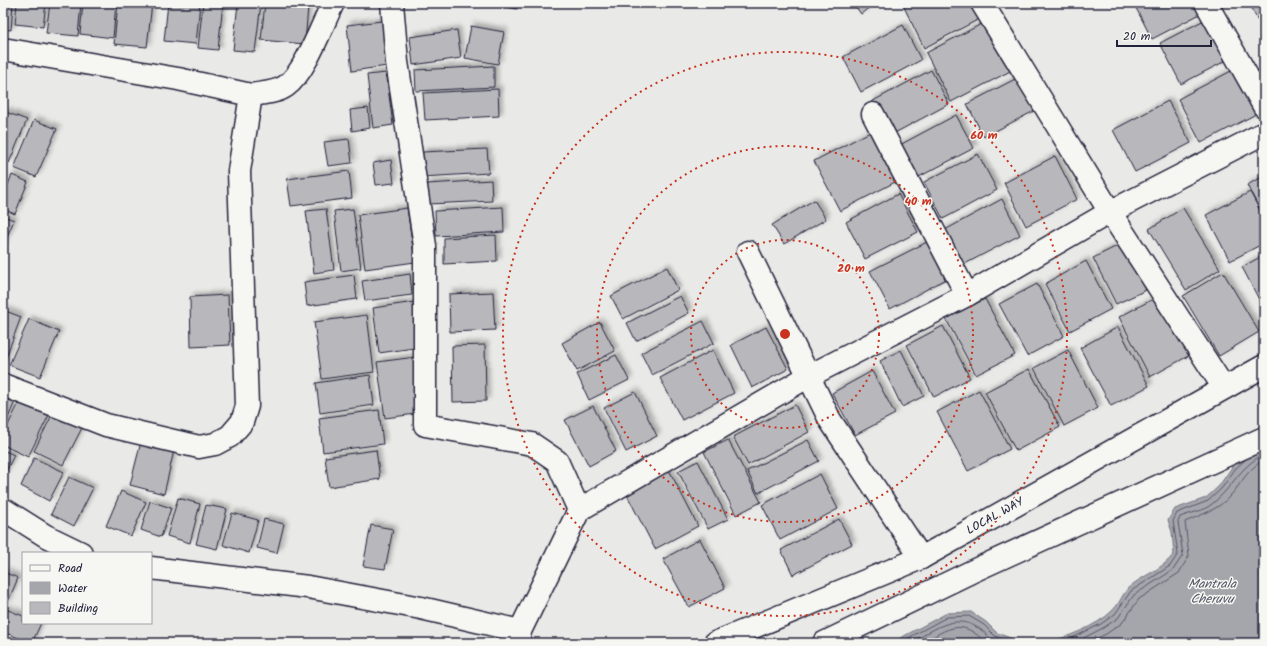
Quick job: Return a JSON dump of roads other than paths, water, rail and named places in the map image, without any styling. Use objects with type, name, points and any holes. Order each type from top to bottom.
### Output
[{"type":"street","points":[[3,49],[178,79],[251,95],[278,90],[287,86],[303,67],[333,3]]},
{"type":"street","points":[[392,3],[397,62],[425,246],[425,425],[532,444],[558,461],[579,510]]},
{"type":"street","points":[[982,3],[1110,212],[1224,388]]},
{"type":"street","points":[[1206,3],[1264,106]]},
{"type":"street","points":[[3,385],[106,425],[189,446],[199,447],[215,444],[230,436],[234,432],[242,422],[247,406],[240,171],[251,95]]},
{"type":"street","points":[[873,114],[967,295]]},
{"type":"street","points":[[152,568],[308,587],[421,608],[519,637],[579,510],[809,376],[967,295],[1110,212],[1264,133]]},
{"type":"street","points":[[748,252],[830,420],[921,558]]},
{"type":"street","name":"LOCAL WAY","points":[[715,643],[921,558],[1264,366]]},
{"type":"street","points":[[824,643],[975,570],[1264,438]]},
{"type":"street","points":[[3,509],[46,536],[79,552]]},
{"type":"water","name":"Mantrala Cheruvu","points":[[1264,443],[1264,643],[1044,643],[1070,635],[1089,627],[1106,617],[1119,603],[1128,588],[1169,560],[1174,554],[1172,532],[1168,520],[1175,509],[1206,498],[1219,486],[1232,467],[1247,453]]},
{"type":"water","points":[[971,612],[986,622],[997,633],[1018,641],[1041,643],[891,643],[947,613]]}]
